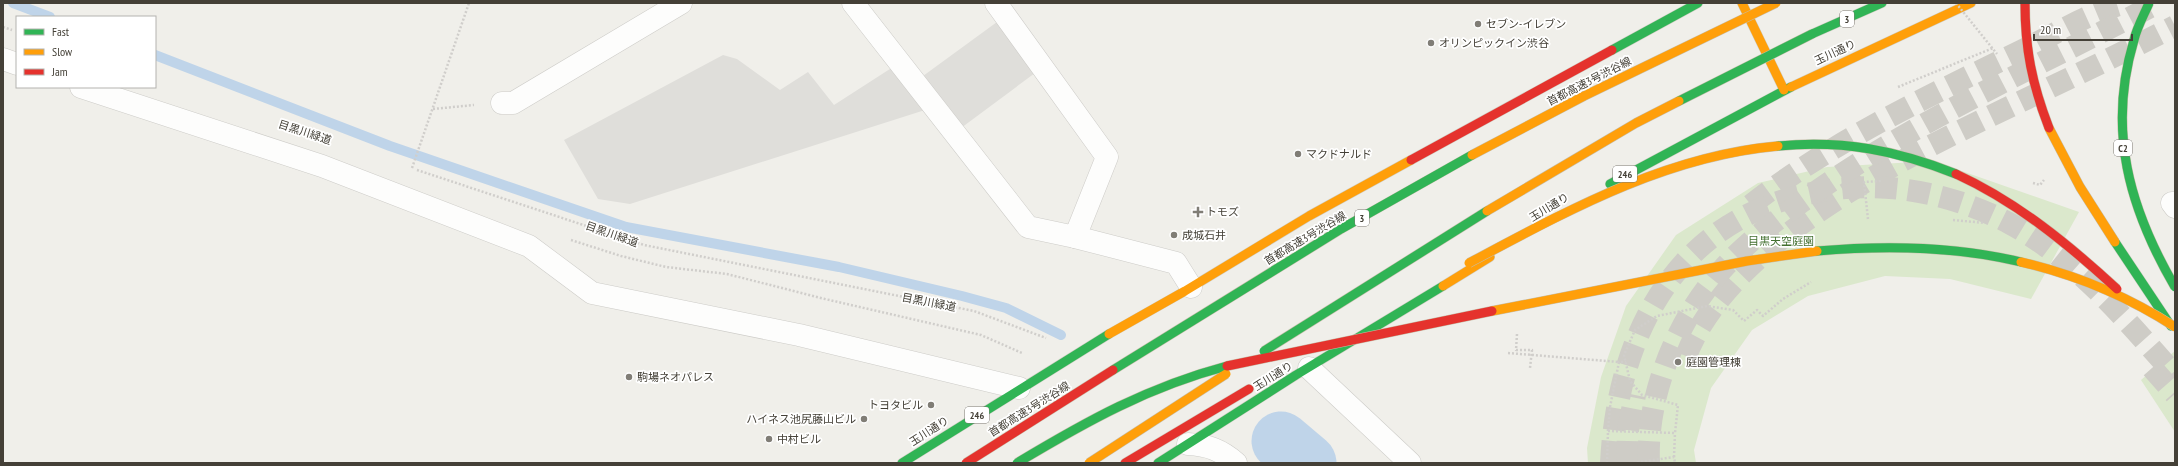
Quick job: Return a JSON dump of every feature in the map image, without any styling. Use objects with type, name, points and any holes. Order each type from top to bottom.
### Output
[{"type":"main road","name":"玉川通り","points":[[902,463],[1079,351],[1191,287],[1309,216],[1698,3]]},
{"type":"main road","points":[[1742,3],[1784,90]]},
{"type":"main road","name":"首都高速3号渋谷線","points":[[966,463],[1182,326],[1398,196],[1614,80],[1776,3]]},
{"type":"main road","name":"3","points":[[1089,463],[1212,383],[1450,233],[1636,123],[1812,34],[1882,3]]},
{"type":"main road","name":"玉川通り","points":[[1158,463],[1220,424],[1300,368],[1634,169],[1784,90],[1971,3]]},
{"type":"main road","points":[[2026,3],[2024,21],[2027,55],[2032,85],[2044,117],[2060,153],[2172,334]]},
{"type":"main road","name":"C2","points":[[2149,3],[2134,35],[2127,61],[2122,110],[2122,136],[2126,168],[2138,214],[2158,260],[2175,287]]},
{"type":"main road","points":[[1300,368],[1475,260],[1575,208],[1637,179],[1674,166],[1713,155],[1748,148],[1805,144],[1860,147],[1887,152],[1914,158],[1957,173],[2006,201],[2067,244],[2172,334]]},
{"type":"main road","points":[[1017,463],[1104,411],[1152,390],[1218,368],[1472,314],[1781,255],[1883,248],[1953,250],[1986,255],[2058,271],[2099,286],[2131,300],[2175,327]]},
{"type":"main road","points":[[1125,463],[1254,386]]},
{"type":"street","points":[[502,103],[513,103],[681,3]]},
{"type":"street","points":[[853,3],[1028,226],[1176,263],[1191,287]]},
{"type":"street","points":[[996,3],[1106,158],[1076,237]]},
{"type":"street","points":[[3,59],[16,64]]},
{"type":"street","points":[[84,88],[322,166],[529,246],[592,293],[799,335],[1019,388]]},
{"type":"street","points":[[1300,368],[1410,463]]},
{"type":"street","points":[[1188,444],[1202,444],[1214,448],[1225,454],[1236,463]]},
{"type":"path","points":[[413,167],[468,3]]},
{"type":"path","points":[[3,27],[16,32]]},
{"type":"path","points":[[1898,87],[1992,48]]},
{"type":"path","points":[[433,109],[476,105]]},
{"type":"path","name":"目黒川緑道","points":[[405,166],[413,167],[644,245],[985,314],[1079,351]]},
{"type":"path","points":[[2026,181],[2040,185],[2045,179]]},
{"type":"path","points":[[1864,182],[1869,224]]},
{"type":"path","points":[[563,238],[621,256],[666,267],[727,274],[825,299],[981,335],[1053,368]]},
{"type":"path","points":[[1675,463],[1675,433],[1678,405],[1642,395],[1630,381],[1624,355],[1635,330],[1657,316],[1707,306],[1732,310],[1744,321],[1757,310],[1763,316],[1783,299],[1811,281]]},
{"type":"path","points":[[1508,353],[1626,362]]},
{"type":"path","points":[[1530,368],[1532,355]]},
{"type":"path","points":[[1607,463],[1610,407],[1619,362]]},
{"type":"path","points":[[1608,431],[1675,433]]},
{"type":"path","points":[[1633,463],[1674,457]]},
{"type":"green space","name":"目黒天空庭園","points":[[1933,161],[2079,212],[2031,299],[1950,279],[1885,276],[1808,296],[1752,330],[1711,388],[1694,450],[1696,463],[1588,463],[1587,448],[1601,377],[1626,306],[1676,235],[1758,183],[1827,167]]},
{"type":"green space","points":[[2175,351],[2175,432],[2141,380]]},
{"type":"shaded area","points":[[997,22],[1035,73],[961,128],[923,76]]},
{"type":"shaded area","points":[[723,55],[737,59],[780,90],[808,72],[834,105],[893,67],[925,110],[630,204],[598,199],[564,140]]},
{"type":"waterway","points":[[13,3],[47,16]]},
{"type":"waterway","points":[[156,55],[390,146],[626,227],[839,267],[962,296],[1006,308],[1061,335]]},
{"type":"waterway","points":[[1281,441],[1307,463]]},
{"type":"tunnel","points":[[1751,205],[1814,161],[1848,140],[1917,102],[2072,24],[2099,12],[2126,3]]},
{"type":"tunnel","points":[[1649,463],[1649,438],[1653,412],[1659,386],[1677,337],[1704,292],[1720,272],[1754,239],[1778,219],[1817,191],[1899,139],[1984,92],[2158,3]]},
{"type":"tunnel","points":[[1686,356],[1711,311],[1746,270],[1791,232],[1841,197],[1894,165],[1948,137],[2175,26]]},
{"type":"tunnel","points":[[1611,463],[1616,413],[1627,365],[1645,322],[1668,283],[1698,249],[1734,222],[1778,202],[1829,190],[1875,187],[1921,192],[1965,204],[2007,222],[2055,253],[2077,271],[2118,311],[2175,375]]},
{"type":"tunnel","points":[[2152,368],[2175,394]]},
{"type":"tunnel","points":[[1627,463],[1628,430],[1635,395]]},
{"type":"traffic: fast","points":[[1612,50],[1698,3]]},
{"type":"traffic: fast","points":[[1812,34],[1882,3]]},
{"type":"traffic: fast","points":[[2149,3],[2135,35],[2126,73],[2123,105],[2123,137],[2127,168],[2145,228],[2175,287]]},
{"type":"traffic: fast","points":[[1679,101],[1812,34]]},
{"type":"traffic: fast","points":[[1610,184],[1791,87]]},
{"type":"traffic: fast","points":[[1778,146],[1825,144],[1869,149],[1912,159],[1956,174]]},
{"type":"traffic: fast","points":[[1113,370],[1341,229],[1472,155]]},
{"type":"traffic: fast","points":[[1264,351],[1487,211]]},
{"type":"traffic: fast","points":[[2115,242],[2171,326]]},
{"type":"traffic: fast","points":[[1817,251],[1868,248],[1920,248],[1971,253],[2021,262]]},
{"type":"traffic: fast","points":[[1158,463],[1296,375],[1443,286]]},
{"type":"traffic: fast","points":[[902,463],[1109,334]]},
{"type":"traffic: fast","points":[[1017,463],[1093,419],[1144,395],[1198,374],[1227,366]]},
{"type":"traffic: slow","points":[[1742,3],[1784,90]]},
{"type":"traffic: slow","points":[[1472,155],[1584,96],[1776,3]]},
{"type":"traffic: slow","points":[[1791,87],[1971,3]]},
{"type":"traffic: slow","points":[[1487,211],[1636,123],[1679,101]]},
{"type":"traffic: slow","points":[[2049,128],[2080,187],[2115,242]]},
{"type":"traffic: slow","points":[[1469,263],[1580,206],[1656,174],[1696,161],[1736,152],[1778,146]]},
{"type":"traffic: slow","points":[[1109,334],[1185,291],[1309,216],[1411,160]]},
{"type":"traffic: slow","points":[[1492,311],[1747,261],[1817,251]]},
{"type":"traffic: slow","points":[[1443,286],[1490,257]]},
{"type":"traffic: slow","points":[[2021,262],[2062,273],[2120,296],[2175,327]]},
{"type":"traffic: slow","points":[[1089,463],[1226,374]]},
{"type":"traffic: jam","points":[[2025,3],[2028,51],[2038,96],[2049,128]]},
{"type":"traffic: jam","points":[[1411,160],[1612,50]]},
{"type":"traffic: jam","points":[[1956,174],[2000,197],[2041,225],[2061,240],[2117,289]]},
{"type":"traffic: jam","points":[[1227,366],[1492,311]]},
{"type":"traffic: jam","points":[[966,463],[1113,370]]},
{"type":"traffic: jam","points":[[1125,463],[1249,389]]},
{"type":"place","name":"セブン-イレブン","points":[[1478,24]]},
{"type":"place","name":"オリンピックイン渋谷","points":[[1431,43]]},
{"type":"place","name":"マクドナルド","points":[[1298,154]]},
{"type":"place","name":"トモズ","points":[[1198,212]]},
{"type":"place","name":"成城石井","points":[[1174,235]]},
{"type":"place","name":"庭園管理棟","points":[[1678,362]]},
{"type":"place","name":"駒場ネオパレス","points":[[629,377]]},
{"type":"place","name":"トヨタビル","points":[[931,405]]},
{"type":"place","name":"ハイネス池尻藤山ビル","points":[[864,419]]},
{"type":"place","name":"中村ビル","points":[[769,439]]}]
